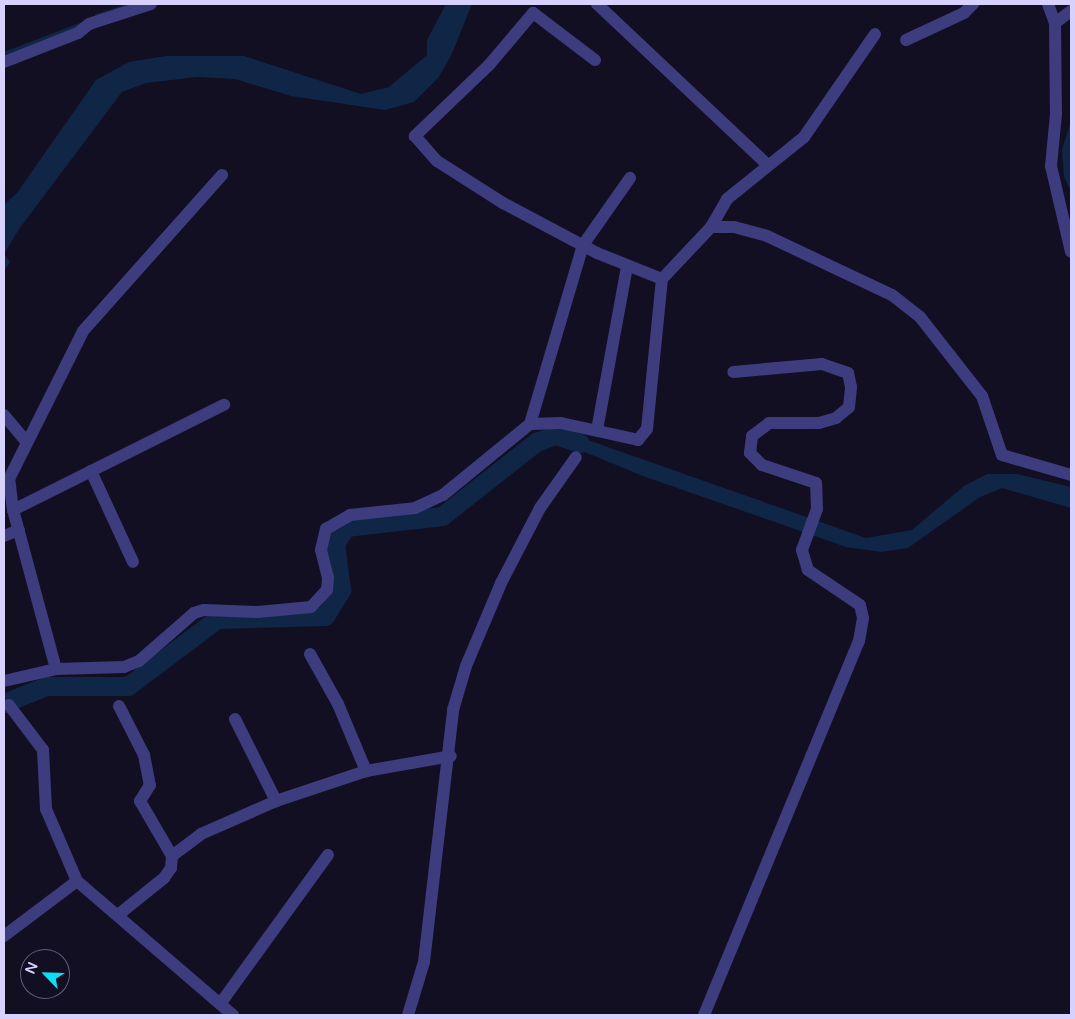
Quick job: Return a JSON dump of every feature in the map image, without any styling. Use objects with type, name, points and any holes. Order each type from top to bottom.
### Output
[{"type":"street","points":[[4,62],[78,32],[89,24],[151,4]]},
{"type":"street","points":[[597,4],[767,164]]},
{"type":"street","points":[[906,40],[964,13],[973,4]]},
{"type":"street","points":[[1048,4],[1055,23],[1056,114],[1051,166],[1071,252]]},
{"type":"street","points":[[1055,23],[1071,11]]},
{"type":"street","points":[[595,60],[533,13],[490,65],[414,136],[457,175],[583,245],[627,266],[662,279]]},
{"type":"street","points":[[530,424],[561,423],[638,440],[647,429],[662,279],[711,227],[728,198],[767,164],[804,137],[875,34]]},
{"type":"street","points":[[56,669],[13,510],[9,479],[94,315],[222,175]]},
{"type":"street","points":[[4,681],[56,669],[124,667],[139,661],[194,614],[204,610],[258,612],[311,607],[327,590],[328,578],[321,550],[326,529],[350,515],[415,508],[443,495],[530,424],[583,245],[630,178]]},
{"type":"street","points":[[711,227],[734,227],[766,236],[892,295],[920,317],[978,389],[1002,455],[1071,476]]},
{"type":"street","points":[[597,430],[627,266]]},
{"type":"street","points":[[704,1015],[859,642],[863,618],[860,605],[808,570],[802,550],[817,509],[816,483],[762,465],[750,453],[752,436],[769,423],[819,423],[836,418],[849,407],[851,387],[848,373],[822,364],[733,372]]},
{"type":"street","points":[[13,510],[224,405]]},
{"type":"street","points":[[4,415],[27,442]]},
{"type":"street","points":[[408,1015],[424,962],[451,756],[453,710],[466,666],[505,575],[540,508],[576,458]]},
{"type":"street","points":[[91,471],[134,562]]},
{"type":"street","points":[[4,536],[19,530]]},
{"type":"street","points":[[310,654],[338,704],[366,771]]},
{"type":"street","points":[[9,705],[43,750],[46,809],[77,881],[118,914],[233,1015]]},
{"type":"street","points":[[118,914],[164,878],[171,868],[172,856],[140,801],[150,785],[144,755],[119,706]]},
{"type":"street","points":[[235,719],[276,801]]},
{"type":"street","points":[[172,856],[201,834],[276,801],[366,771],[451,756]]},
{"type":"street","points":[[220,1004],[328,855]]},
{"type":"street","points":[[4,936],[77,881]]},
{"type":"water","points":[[446,4],[472,4],[451,56],[438,78],[414,102],[385,110],[291,96],[235,79],[197,77],[146,83],[122,92],[19,229],[4,254],[4,205],[17,193],[96,80],[129,62],[166,56],[244,56],[361,94],[389,87],[427,55],[427,40]]},
{"type":"water","points":[[1071,121],[1071,191],[1064,177],[1062,150]]},
{"type":"water","points":[[4,254],[10,262],[4,271]]},
{"type":"water","points":[[565,432],[866,538],[912,530],[964,486],[987,474],[1017,474],[1071,487],[1071,508],[1002,488],[980,497],[908,548],[881,552],[846,547],[643,476],[563,443],[555,435]]},
{"type":"waterway","points":[[96,15],[129,4]]},
{"type":"waterway","points":[[4,53],[82,23]]},
{"type":"waterway","points":[[4,703],[46,686],[128,686],[217,619],[325,616],[341,590],[335,543],[346,527],[442,516],[536,442],[555,435],[580,443]]}]
